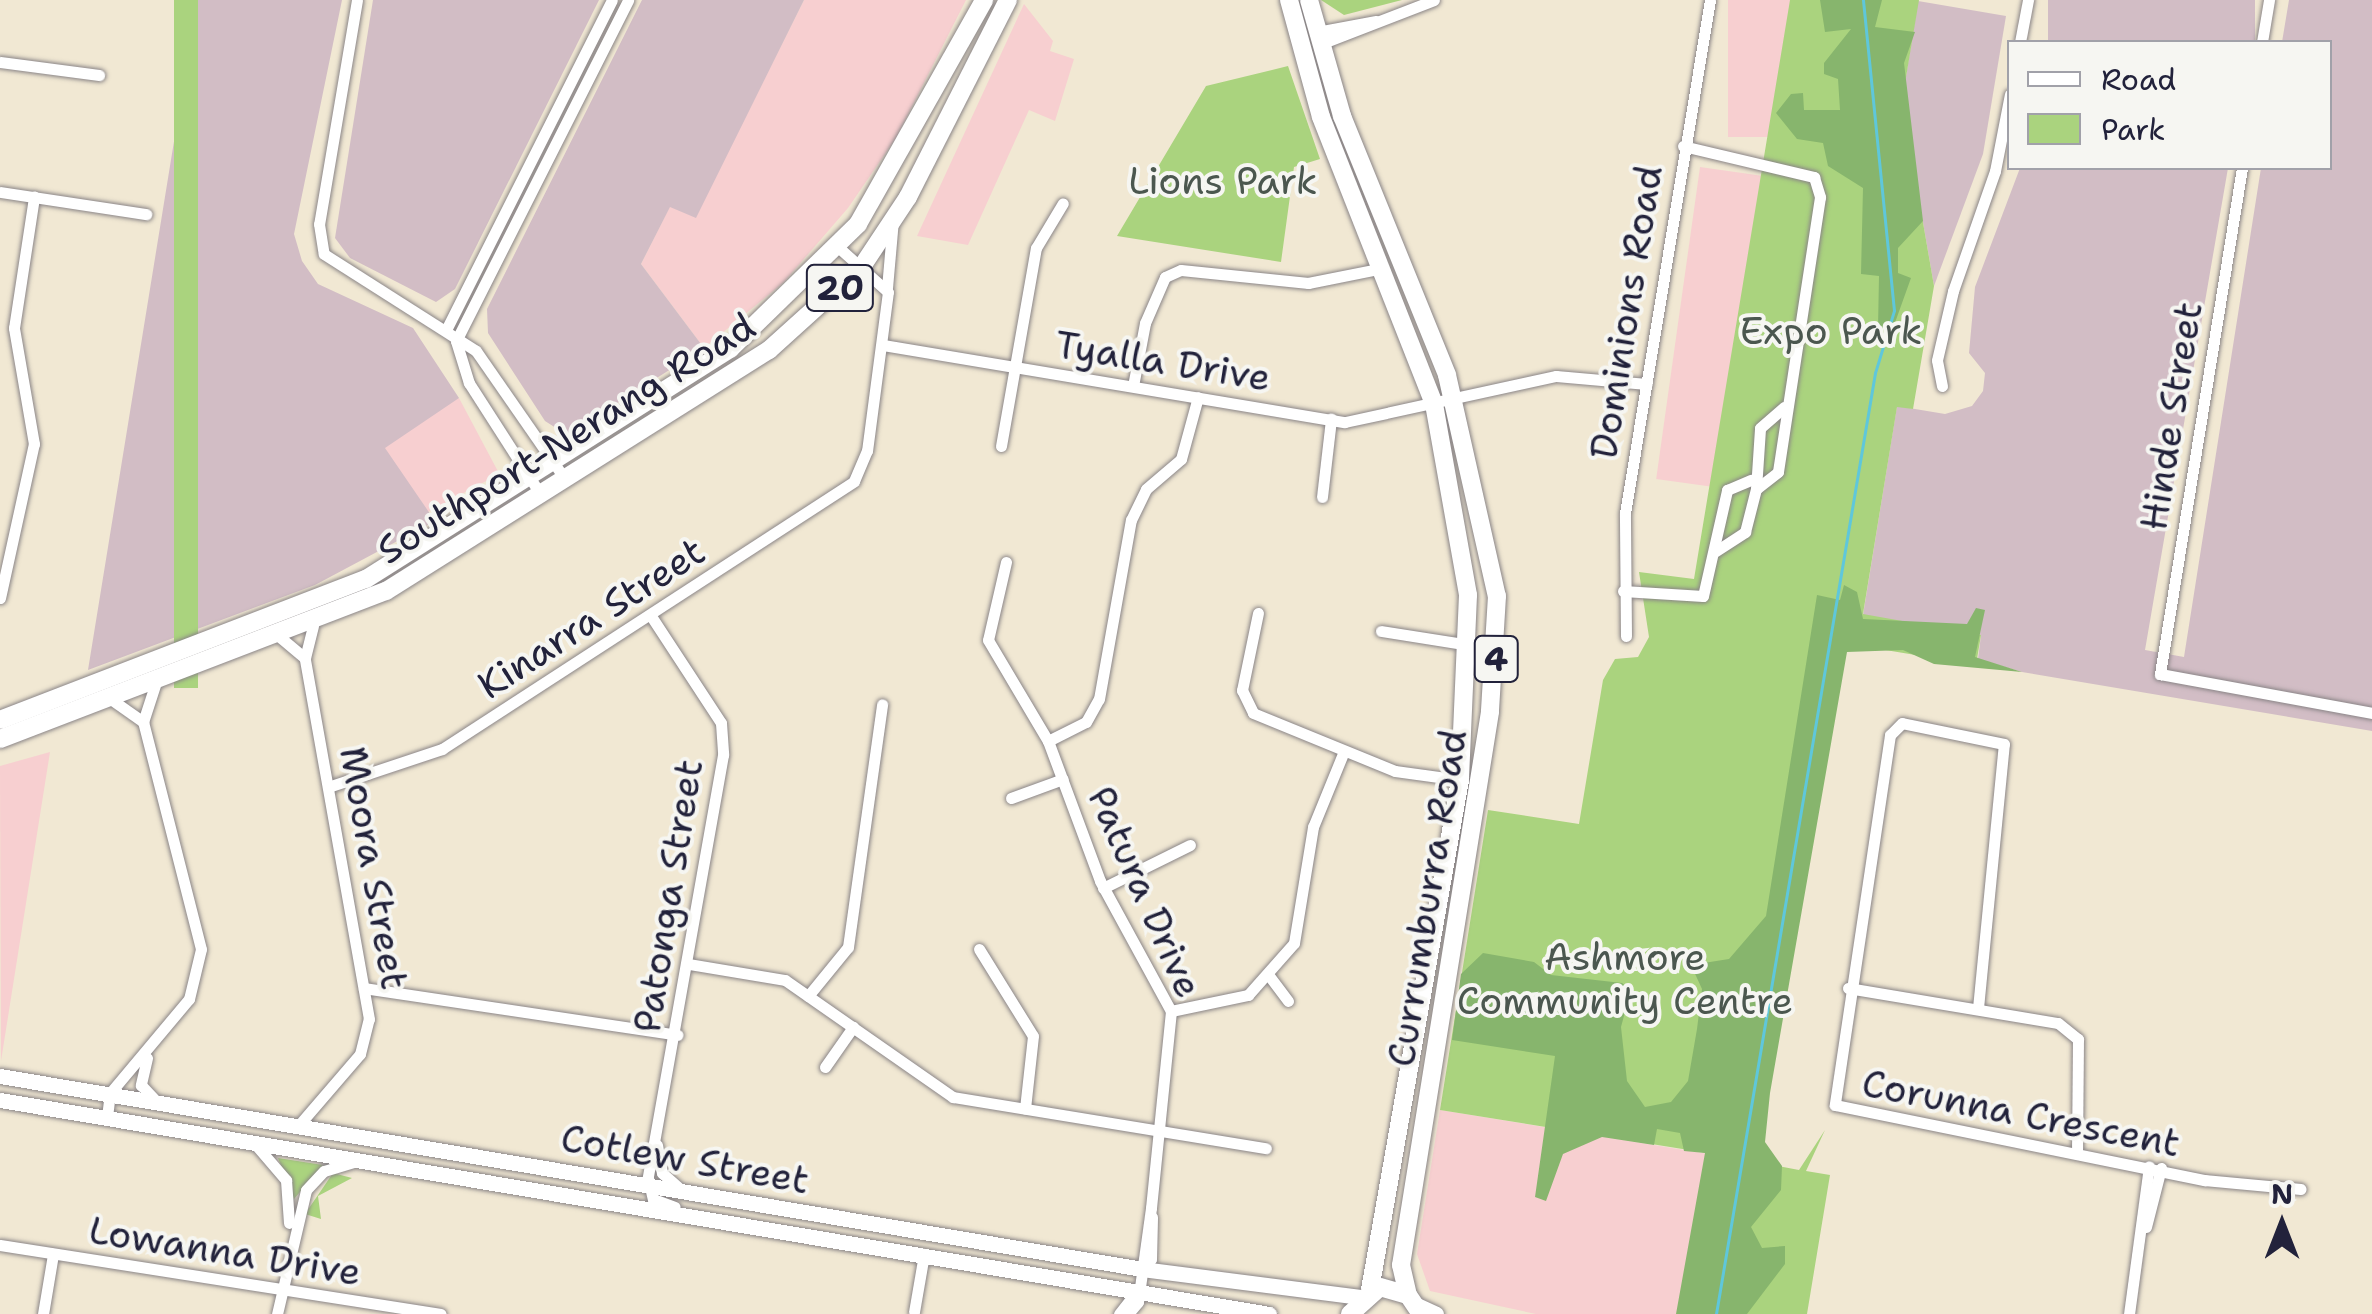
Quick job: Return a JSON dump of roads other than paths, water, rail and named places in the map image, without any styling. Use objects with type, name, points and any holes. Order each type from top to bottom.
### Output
[{"type":"main road","name":"Southport-Nerang Road","points":[[0,720],[322,601],[530,477],[730,349],[838,247],[906,150],[984,0]]},
{"type":"main road","name":"Southport-Nerang Road","points":[[0,739],[313,626],[541,496],[769,350],[863,264],[893,219],[1008,0]]},
{"type":"main road","name":"Currumburra Road","points":[[1288,0],[1299,46],[1387,266],[1434,404],[1463,541],[1469,645],[1460,780],[1365,1293]]},
{"type":"main road","name":"Currumburra Road","points":[[1309,0],[1318,38],[1454,400],[1495,580],[1490,712],[1403,1248],[1415,1305]]},
{"type":"main road","points":[[1299,46],[1318,38]]},
{"type":"main road","points":[[1460,780],[1490,712]]},
{"type":"main road","name":"Cotlew Street","points":[[4,1076],[192,1132],[255,1144],[1269,1314]]},
{"type":"main road","name":"Cotlew Street","points":[[0,1100],[109,1106],[156,1101],[1142,1269],[1365,1293]]},
{"type":"main road","points":[[1365,1293],[1436,1314]]},
{"type":"main road","name":"4","points":[[1350,1314],[1365,1293]]},
{"type":"street","points":[[357,0],[319,239],[338,268],[446,330],[490,366],[566,479]]},
{"type":"street","points":[[446,330],[612,0]]},
{"type":"street","points":[[541,496],[470,383],[456,341],[628,0]]},
{"type":"street","points":[[1318,38],[1405,17],[1434,0]]},
{"type":"street","name":"Dominions Road","points":[[1626,636],[1625,513],[1710,0]]},
{"type":"street","points":[[2020,40],[2028,0]]},
{"type":"street","points":[[2262,40],[2269,0]]},
{"type":"street","points":[[0,62],[98,75]]},
{"type":"street","points":[[1942,386],[1937,360],[1952,291],[1995,171],[2007,109]]},
{"type":"street","points":[[1624,590],[1703,596],[1727,490],[1753,485],[1778,472],[1784,408],[1820,197],[1814,178],[1683,146]]},
{"type":"street","name":"Hinde Street","points":[[2242,170],[2160,674],[2372,712]]},
{"type":"street","points":[[0,192],[146,214]]},
{"type":"street","points":[[0,598],[34,444],[14,328],[34,198]]},
{"type":"street","points":[[1001,446],[1036,248],[1063,203]]},
{"type":"street","points":[[883,345],[893,219]]},
{"type":"street","points":[[838,247],[863,264],[887,288]]},
{"type":"street","points":[[1133,386],[1145,323],[1165,277],[1181,270],[1308,283],[1387,266]]},
{"type":"street","name":"Tyalla Drive","points":[[883,345],[1331,419],[1434,404],[1556,376],[1647,384]]},
{"type":"street","name":"Kinarra Street","points":[[331,786],[442,749],[842,492],[864,465],[883,345]]},
{"type":"street","points":[[1048,741],[1086,722],[1098,699],[1131,520],[1146,489],[1181,459],[1198,397]]},
{"type":"street","points":[[1716,551],[1745,532],[1760,428],[1784,408]]},
{"type":"street","points":[[1322,497],[1331,419]]},
{"type":"street","name":"Patura Drive","points":[[1006,562],[988,640],[1048,741],[1104,888],[1170,1010],[1152,1208],[1152,1259],[1142,1269],[1128,1314]]},
{"type":"street","points":[[1258,613],[1242,690],[1253,713],[1344,751],[1460,780]]},
{"type":"street","name":"Patonga Street","points":[[647,1185],[677,1035],[721,723],[650,616]]},
{"type":"street","name":"Moora Street","points":[[298,1126],[360,1054],[369,1020],[331,786],[305,658],[313,626]]},
{"type":"street","points":[[1381,631],[1469,645]]},
{"type":"street","points":[[282,638],[305,658]]},
{"type":"street","points":[[109,1106],[190,999],[201,949],[143,722],[155,684]]},
{"type":"street","points":[[112,700],[143,722]]},
{"type":"street","points":[[808,996],[848,947],[882,704]]},
{"type":"street","name":"Corunna Crescent","points":[[1978,1008],[2005,748],[1995,737],[1918,722],[1890,735],[1831,1088],[1838,1108],[2155,1167],[2301,1189]]},
{"type":"street","points":[[1170,1010],[1216,1007],[1270,977],[1294,943],[1313,826],[1344,751]]},
{"type":"street","points":[[1011,798],[1062,779]]},
{"type":"street","points":[[1104,888],[1190,845]]},
{"type":"street","points":[[979,949],[1033,1036],[1026,1109]]},
{"type":"street","points":[[688,964],[785,980],[954,1097],[1266,1148]]},
{"type":"street","points":[[1270,977],[1288,1001]]},
{"type":"street","points":[[364,988],[677,1035]]},
{"type":"street","points":[[1848,988],[2058,1023],[2078,1040],[2076,1152]]},
{"type":"street","points":[[825,1067],[853,1027]]},
{"type":"street","points":[[150,1050],[141,1085],[156,1101]]},
{"type":"street","points":[[255,1144],[286,1180],[289,1232],[277,1314]]},
{"type":"street","points":[[657,1145],[664,1178],[690,1193]]},
{"type":"street","points":[[289,1232],[316,1177],[360,1160]]},
{"type":"street","points":[[2129,1314],[2155,1167]]},
{"type":"street","points":[[647,1185],[660,1204],[744,1225]]},
{"type":"street","name":"Lowanna Drive","points":[[0,1245],[441,1314]]},
{"type":"street","points":[[43,1314],[54,1254]]},
{"type":"street","points":[[914,1312],[924,1254]]},
{"type":"street","points":[[1119,1314],[1137,1291]]},
{"type":"waterway","points":[[1716,1314],[1875,373],[1894,311],[1863,0]]},
{"type":"park label","name":"Lions Park","points":[[1223,181]]},
{"type":"park label","name":"Expo Park","points":[[1831,331]]},
{"type":"park label","name":"Ashmore Community Centre","points":[[1625,979]]}]
